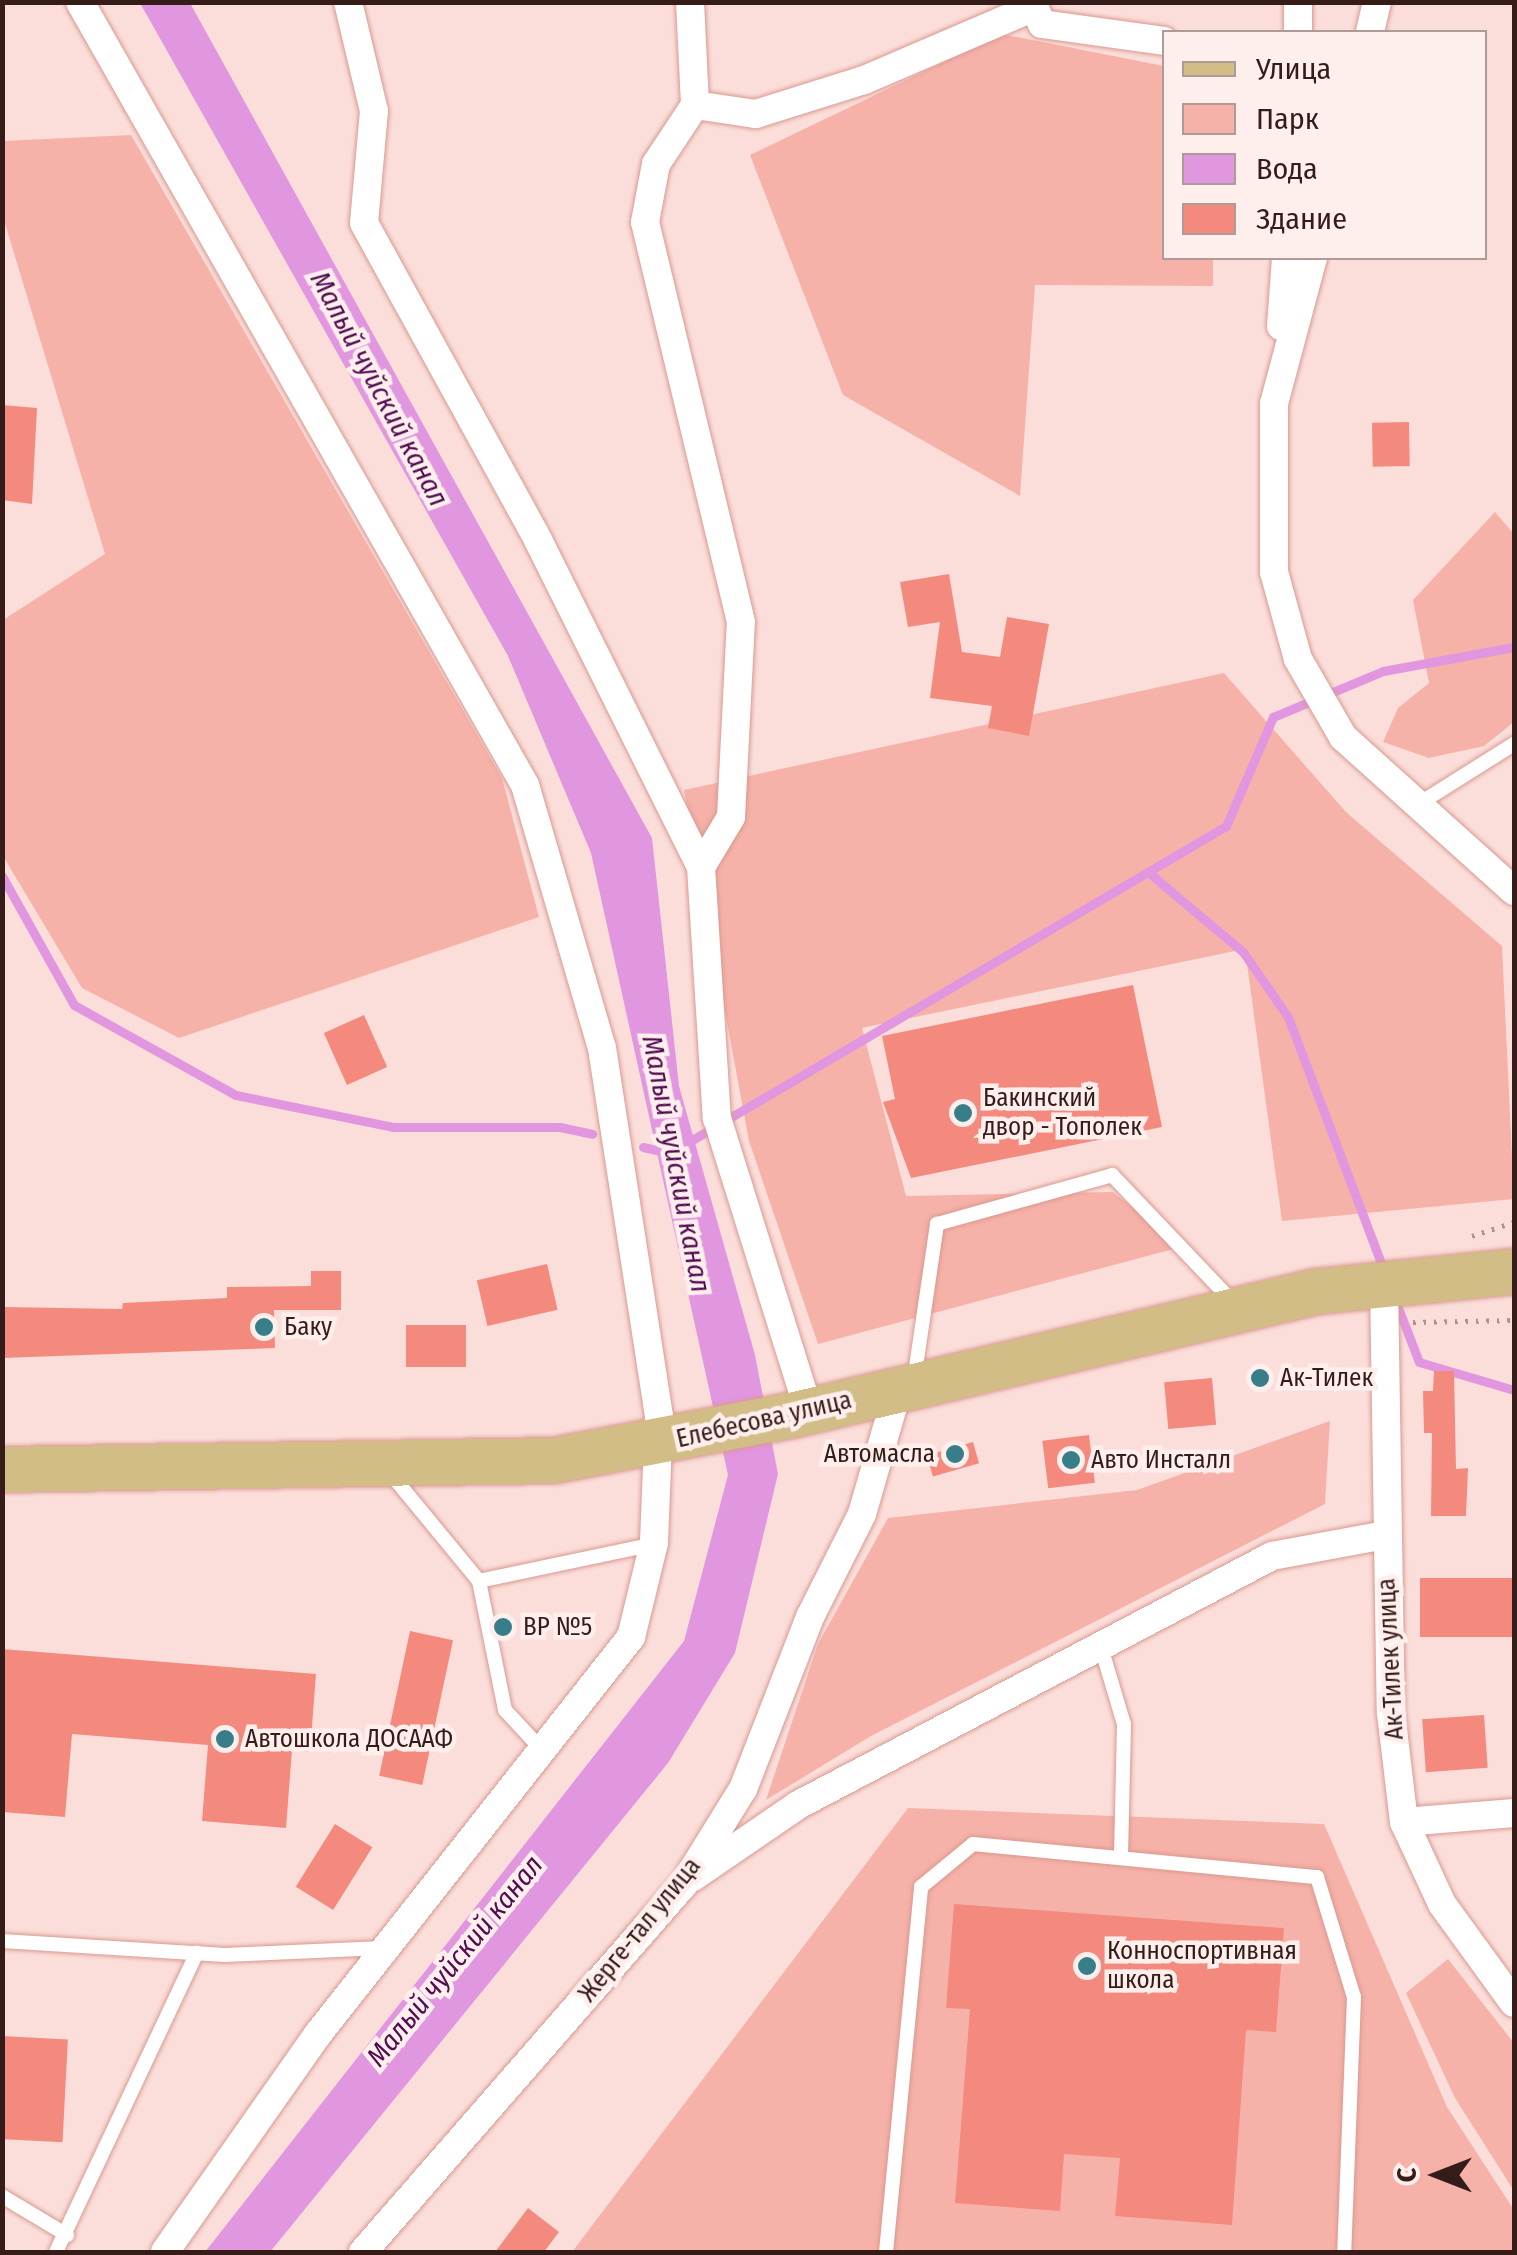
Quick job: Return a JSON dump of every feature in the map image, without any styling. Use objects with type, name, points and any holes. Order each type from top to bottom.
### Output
[{"type":"main road","name":"Елебесова улица","points":[[2,1468],[554,1460],[802,1413],[1240,1309],[1384,1282],[1514,1271]]},
{"type":"street","points":[[80,2],[526,786],[602,1048],[665,1442],[654,1544],[632,1637],[388,1948],[165,2252]]},
{"type":"street","points":[[348,2],[374,110],[364,223],[538,540],[701,867],[717,1118],[802,1413]]},
{"type":"street","points":[[690,2],[695,106],[656,164],[646,222],[740,622],[731,817],[701,867]]},
{"type":"street","points":[[1298,2],[1298,30]]},
{"type":"street","points":[[1370,30],[1377,2]]},
{"type":"street","points":[[695,106],[756,114],[864,80],[1033,5],[1042,24],[1162,41]]},
{"type":"street","points":[[1286,260],[1274,404],[1274,572],[1298,658],[1342,736],[1514,891]]},
{"type":"street","points":[[1274,404],[1312,260]]},
{"type":"street","name":"Ак-Тилек улица","points":[[1384,1282],[1385,1534],[1404,1822],[1442,1904],[1514,2004]]},
{"type":"street","name":"Жерге-тал улица","points":[[363,2252],[684,1884],[743,1789],[810,1616],[862,1514],[906,1388]]},
{"type":"street","points":[[684,1884],[798,1805],[1272,1556],[1385,1534]]},
{"type":"street","points":[[1404,1822],[1514,1813]]},
{"type":"lane","points":[[1416,805],[1514,744]]},
{"type":"lane","points":[[906,1388],[937,1224],[1112,1175],[1240,1309]]},
{"type":"lane","points":[[381,1463],[479,1581],[506,1710],[542,1750]]},
{"type":"lane","points":[[479,1581],[654,1544]]},
{"type":"lane","points":[[1101,1647],[1124,1724],[1121,1854]]},
{"type":"lane","points":[[886,2252],[921,1887],[973,1844],[1121,1854],[1316,1877],[1354,1997],[1344,2252]]},
{"type":"lane","points":[[2,1941],[197,1953],[388,1948]]},
{"type":"lane","points":[[56,2252],[197,1953]]},
{"type":"lane","points":[[2,2196],[66,2235]]},
{"type":"green space","points":[[1002,34],[1162,66],[1162,260],[1213,260],[1213,286],[1035,285],[1020,496],[843,395],[750,155]]},
{"type":"green space","points":[[131,135],[502,778],[539,917],[179,1038],[82,988],[3,856],[3,620],[105,554],[3,217],[3,141]]},
{"type":"green space","points":[[1495,512],[1514,534],[1514,722],[1484,746],[1429,758],[1383,742],[1398,708],[1429,683],[1413,600]]},
{"type":"green space","points":[[1224,673],[1346,812],[1502,946],[1514,1199],[1282,1221],[1245,949],[862,1028],[906,1196],[1113,1192],[1181,1247],[818,1344],[749,1141],[684,790]]},
{"type":"green space","points":[[1330,1421],[1325,1504],[871,1736],[766,1800],[818,1644],[888,1518],[1137,1490]]},
{"type":"green space","name":"Конноспортивная школа","points":[[908,1808],[1324,1824],[1447,2107],[1514,2210],[1514,2252],[572,2252]]},
{"type":"green space","points":[[1448,1959],[1514,2043],[1514,2191],[1455,2098],[1406,1993]]},
{"type":"water","name":"Малый чуйский канал","points":[[140,3],[190,3],[652,838],[679,1086],[755,1355],[778,1474],[735,1653],[668,1763],[270,2252],[205,2252],[684,1641],[728,1475],[591,853],[508,656]]},
{"type":"building","points":[[2,405],[37,408],[32,504],[2,500]]},
{"type":"building","points":[[1409,422],[1410,466],[1373,467],[1372,423]]},
{"type":"building","points":[[949,574],[962,652],[1000,657],[1007,617],[1049,624],[1029,736],[988,728],[992,706],[930,698],[940,622],[908,627],[900,582]]},
{"type":"building","points":[[1133,985],[1162,1127],[911,1178],[883,1102],[895,1099],[882,1036]]},
{"type":"building","points":[[364,1015],[387,1067],[347,1085],[324,1033]]},
{"type":"building","points":[[547,1264],[558,1310],[487,1326],[477,1280]]},
{"type":"building","points":[[311,1271],[341,1271],[341,1310],[274,1310],[275,1348],[2,1358],[2,1307],[122,1309],[123,1303],[227,1298],[227,1287],[311,1286]]},
{"type":"building","points":[[406,1325],[466,1325],[466,1367],[406,1367]]},
{"type":"building","points":[[1434,1371],[1454,1371],[1456,1469],[1468,1468],[1466,1516],[1431,1516],[1432,1433],[1424,1433],[1423,1391],[1433,1391]]},
{"type":"building","points":[[1212,1378],[1216,1425],[1168,1429],[1164,1382]]},
{"type":"building","points":[[1089,1435],[1095,1483],[1048,1488],[1042,1441]]},
{"type":"building","points":[[973,1442],[979,1463],[933,1476],[927,1455]]},
{"type":"building","points":[[1420,1578],[1514,1578],[1514,1637],[1420,1637]]},
{"type":"building","points":[[410,1631],[453,1640],[422,1785],[379,1776]]},
{"type":"building","name":"Автошкола ДОСААФ","points":[[2,1649],[316,1674],[310,1752],[292,1750],[286,1828],[202,1821],[208,1745],[72,1734],[65,1817],[2,1812]]},
{"type":"building","points":[[1484,1715],[1488,1768],[1426,1772],[1422,1719]]},
{"type":"building","points":[[335,1824],[372,1847],[333,1910],[296,1887]]},
{"type":"building","points":[[954,1904],[1284,1928],[1276,2032],[1246,2030],[1232,2225],[1115,2216],[1120,2158],[1064,2154],[1060,2211],[955,2203],[970,2009],[946,2008]]},
{"type":"building","points":[[2,2036],[68,2039],[63,2142],[2,2139]]},
{"type":"building","points":[[528,2208],[559,2232],[544,2252],[495,2252]]},
{"type":"waterway","name":"Малый чуйский канал","points":[[687,1143],[1226,826],[1273,717],[1383,671],[1514,647]]},
{"type":"waterway","points":[[1148,872],[1243,952],[1288,1017],[1384,1271]]},
{"type":"waterway","points":[[2,876],[74,1005],[236,1095],[393,1127],[560,1127],[592,1134]]},
{"type":"waterway","name":"Малый чуйский канал","points":[[643,1147],[656,1150]]},
{"type":"waterway","points":[[1395,1300],[1419,1362],[1514,1390]]},
{"type":"place","name":"Бакинский двор - Тополек","points":[[963,1113]]},
{"type":"place","name":"Баку","points":[[264,1327]]},
{"type":"place","name":"Ак-Тилек","points":[[1260,1378]]},
{"type":"place","name":"Автомасла","points":[[955,1454]]},
{"type":"place","name":"Авто Инсталл","points":[[1071,1460]]},
{"type":"place","name":"BP №5","points":[[503,1627]]},
{"type":"place","name":"Автошкола ДОСААФ","points":[[225,1739]]},
{"type":"place","name":"Конноспортивная школа","points":[[1087,1966]]}]
